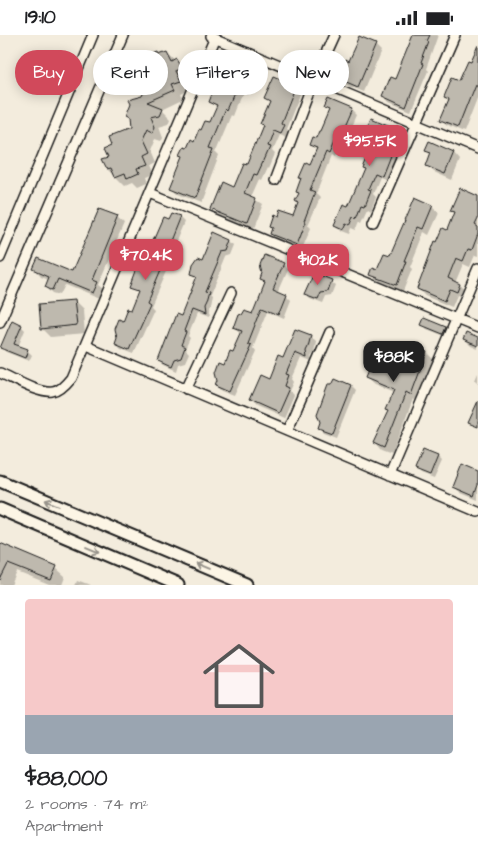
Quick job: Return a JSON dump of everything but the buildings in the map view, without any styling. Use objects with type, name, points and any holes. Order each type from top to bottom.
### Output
[{"type":"street","points":[[0,258],[94,35]]},
{"type":"street","points":[[0,322],[123,35]]},
{"type":"street","points":[[327,50],[334,35]]},
{"type":"street","points":[[373,222],[456,35]]},
{"type":"street","points":[[0,373],[40,391],[54,392],[64,386],[71,378],[150,193],[212,36],[278,64]]},
{"type":"street","points":[[349,94],[478,149]]},
{"type":"street","points":[[276,180],[308,95]]},
{"type":"street","points":[[150,193],[478,328]]},
{"type":"street","points":[[390,475],[478,268]]},
{"type":"street","points":[[186,389],[231,293]]},
{"type":"street","points":[[287,431],[330,332]]},
{"type":"street","points":[[86,346],[478,512]]},
{"type":"street","points":[[0,481],[247,585]]},
{"type":"street","points":[[0,509],[178,585]]}]
